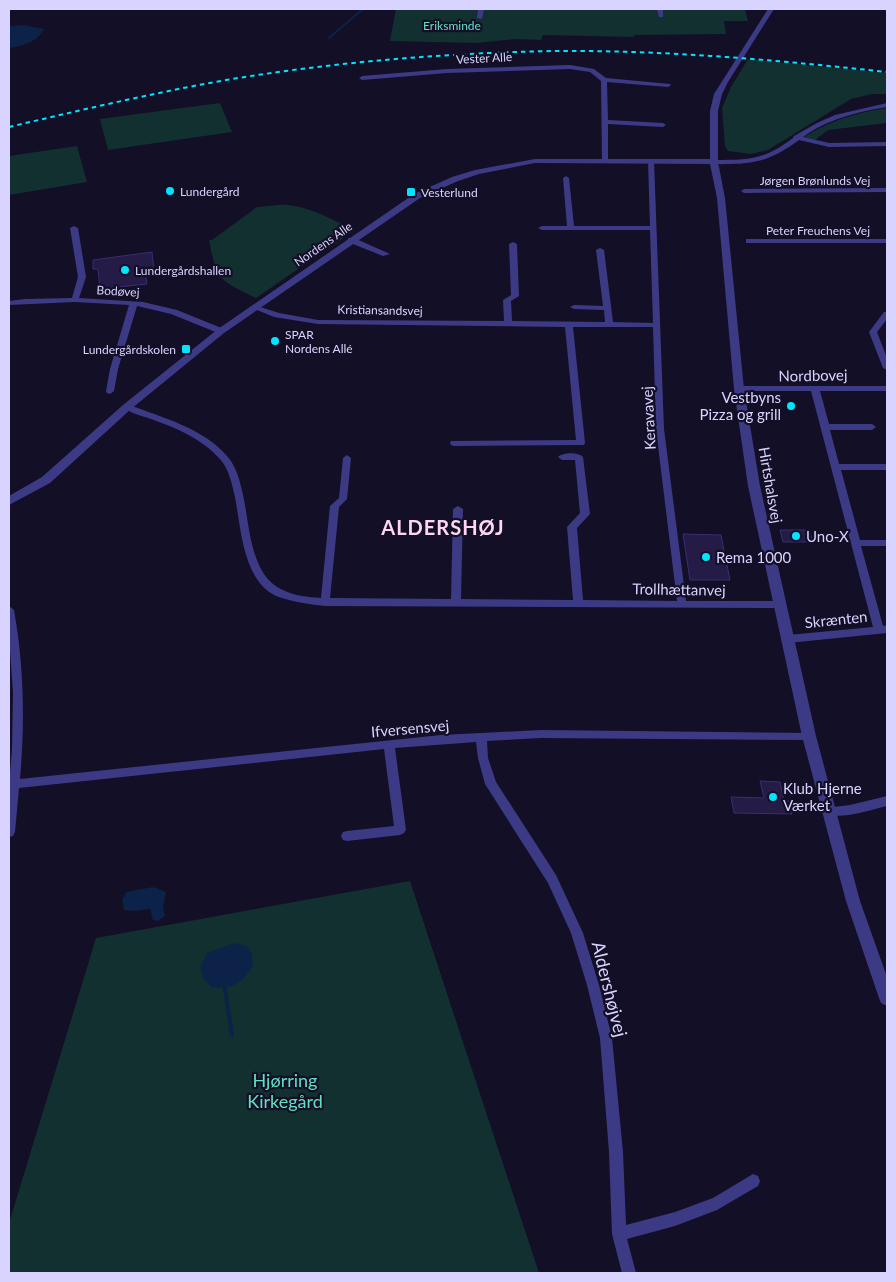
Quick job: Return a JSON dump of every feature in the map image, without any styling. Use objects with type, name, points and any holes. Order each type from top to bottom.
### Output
[{"type":"street","points":[[480,18],[481,9]]},
{"type":"street","points":[[660,9],[661,16]]},
{"type":"street","name":"Hirtshalsvej","points":[[771,9],[718,94],[714,111],[714,162],[721,198],[739,390],[754,486],[809,736],[853,901],[887,998]]},
{"type":"street","name":"Vester Alle","points":[[362,78],[447,71],[570,67],[592,70],[604,80],[668,85]]},
{"type":"street","points":[[604,80],[605,160]]},
{"type":"street","points":[[714,162],[742,162],[765,158],[796,137],[833,118],[855,111],[887,105]]},
{"type":"street","points":[[605,122],[663,125]]},
{"type":"street","points":[[796,137],[829,145],[887,144]]},
{"type":"street","name":"Nordens Alle","points":[[9,501],[46,480],[127,407],[221,331],[417,196],[471,174],[535,162],[605,160],[714,162]]},
{"type":"street","name":"Keravavej","points":[[651,161],[660,429],[682,604]]},
{"type":"street","points":[[566,178],[571,228]]},
{"type":"street","name":"Jørgen Brønlunds Vej","points":[[744,191],[887,190]]},
{"type":"street","points":[[74,228],[82,277],[75,300]]},
{"type":"street","points":[[542,228],[654,228]]},
{"type":"street","points":[[351,240],[386,254]]},
{"type":"street","name":"Peter Freuchens Vej","points":[[749,242],[887,241]]},
{"type":"street","points":[[508,324],[507,300],[515,296],[513,244]]},
{"type":"street","points":[[600,250],[609,324]]},
{"type":"street","name":"Bodøvej","points":[[9,303],[75,300],[134,303],[174,312],[221,331]]},
{"type":"street","points":[[110,391],[114,369],[134,303]]},
{"type":"street","name":"Kristiansandsvej","points":[[254,307],[277,315],[318,322],[658,325]]},
{"type":"street","points":[[574,307],[607,308]]},
{"type":"street","points":[[887,314],[874,332],[887,368]]},
{"type":"street","points":[[454,443],[581,443],[569,324]]},
{"type":"street","name":"Nordbovej","points":[[739,390],[887,388]]},
{"type":"street","points":[[815,389],[883,630]]},
{"type":"street","name":"Trollhættanvej","points":[[127,407],[190,432],[217,450],[224,458],[233,475],[252,562],[258,576],[273,590],[293,598],[325,602],[780,605]]},
{"type":"street","points":[[826,427],[872,427]]},
{"type":"street","points":[[562,457],[579,457],[585,514],[572,527],[578,603]]},
{"type":"street","points":[[325,602],[335,506],[343,499],[348,458]]},
{"type":"street","points":[[836,467],[887,467]]},
{"type":"street","points":[[456,602],[458,509]]},
{"type":"street","points":[[857,543],[887,543]]},
{"type":"street","points":[[9,610],[17,669],[14,740],[15,784],[9,832]]},
{"type":"street","name":"Skrænten","points":[[788,639],[883,630]]},
{"type":"street","name":"Ifversensvej","points":[[15,784],[389,744],[481,737],[541,734],[809,736]]},
{"type":"street","name":"Aldershøjvej","points":[[481,737],[483,758],[492,784],[552,879],[577,933],[593,985],[606,1038],[616,1152],[619,1234],[629,1273]]},
{"type":"street","points":[[346,836],[400,830],[389,744]]},
{"type":"street","points":[[829,811],[850,810],[887,801]]},
{"type":"street","points":[[619,1234],[675,1219],[717,1203],[753,1181]]},
{"type":"green space","name":"Eriksminde","points":[[396,9],[745,9],[748,21],[724,21],[726,34],[635,35],[633,37],[543,35],[541,40],[516,39],[477,43],[390,41]]},
{"type":"green space","points":[[748,59],[887,73],[887,94],[872,94],[851,99],[768,150],[751,154],[728,151],[725,146],[722,108],[731,87]]},
{"type":"green space","points":[[220,103],[232,132],[108,150],[100,119]]},
{"type":"green space","points":[[887,108],[887,123],[828,130],[815,140],[804,137],[844,118]]},
{"type":"green space","points":[[77,146],[87,182],[9,195],[9,156]]},
{"type":"green space","points":[[278,205],[308,209],[355,230],[256,298],[227,283],[222,278],[215,264],[209,240],[212,240],[257,207]]},
{"type":"green space","name":"Hjørring Kirkegård","points":[[410,881],[539,1273],[9,1273],[9,1223],[96,938]]},
{"type":"water","points":[[24,25],[44,29],[38,37],[29,43],[9,48],[9,26]]},
{"type":"water","points":[[153,887],[166,892],[163,907],[165,916],[158,921],[153,920],[150,909],[124,910],[122,900],[126,892]]},
{"type":"water","points":[[235,943],[247,946],[252,954],[253,966],[241,981],[230,987],[211,987],[204,979],[200,967],[207,953]]},
{"type":"building","name":"Lundergårdshallen","points":[[152,252],[154,271],[145,272],[147,284],[100,289],[98,269],[93,269],[93,260]]},
{"type":"building","name":"Uno-X","points":[[780,530],[809,530],[813,542],[783,542]]},
{"type":"building","name":"Rema 1000","points":[[683,534],[721,535],[730,580],[690,580]]},
{"type":"building","name":"Klub Hjerne Værket","points":[[760,781],[780,782],[784,801],[789,801],[792,814],[734,813],[731,797],[764,798]]},
{"type":"waterway","points":[[329,38],[363,9]]},
{"type":"waterway","points":[[225,989],[232,1035]]},
{"type":"railway","points":[[9,127],[144,96],[226,80],[349,63],[431,56],[554,51],[638,52],[762,60],[887,72]]},
{"type":"place","name":"Lundergård","points":[[170,191]]},
{"type":"place","name":"Vesterlund","points":[[411,192]]},
{"type":"place","name":"Lundergårdshallen","points":[[125,270]]},
{"type":"place","name":"SPAR Nordens Allé","points":[[275,341]]},
{"type":"place","name":"Lundergårdskolen","points":[[186,349]]},
{"type":"place","name":"Vestbyns Pizza og grill","points":[[791,406]]},
{"type":"place","name":"Uno-X","points":[[796,536]]},
{"type":"place","name":"Rema 1000","points":[[706,557]]},
{"type":"place","name":"Klub Hjerne Værket","points":[[773,797]]},
{"type":"district","name":"ALDERSHØJ","points":[[443,527]]}]
